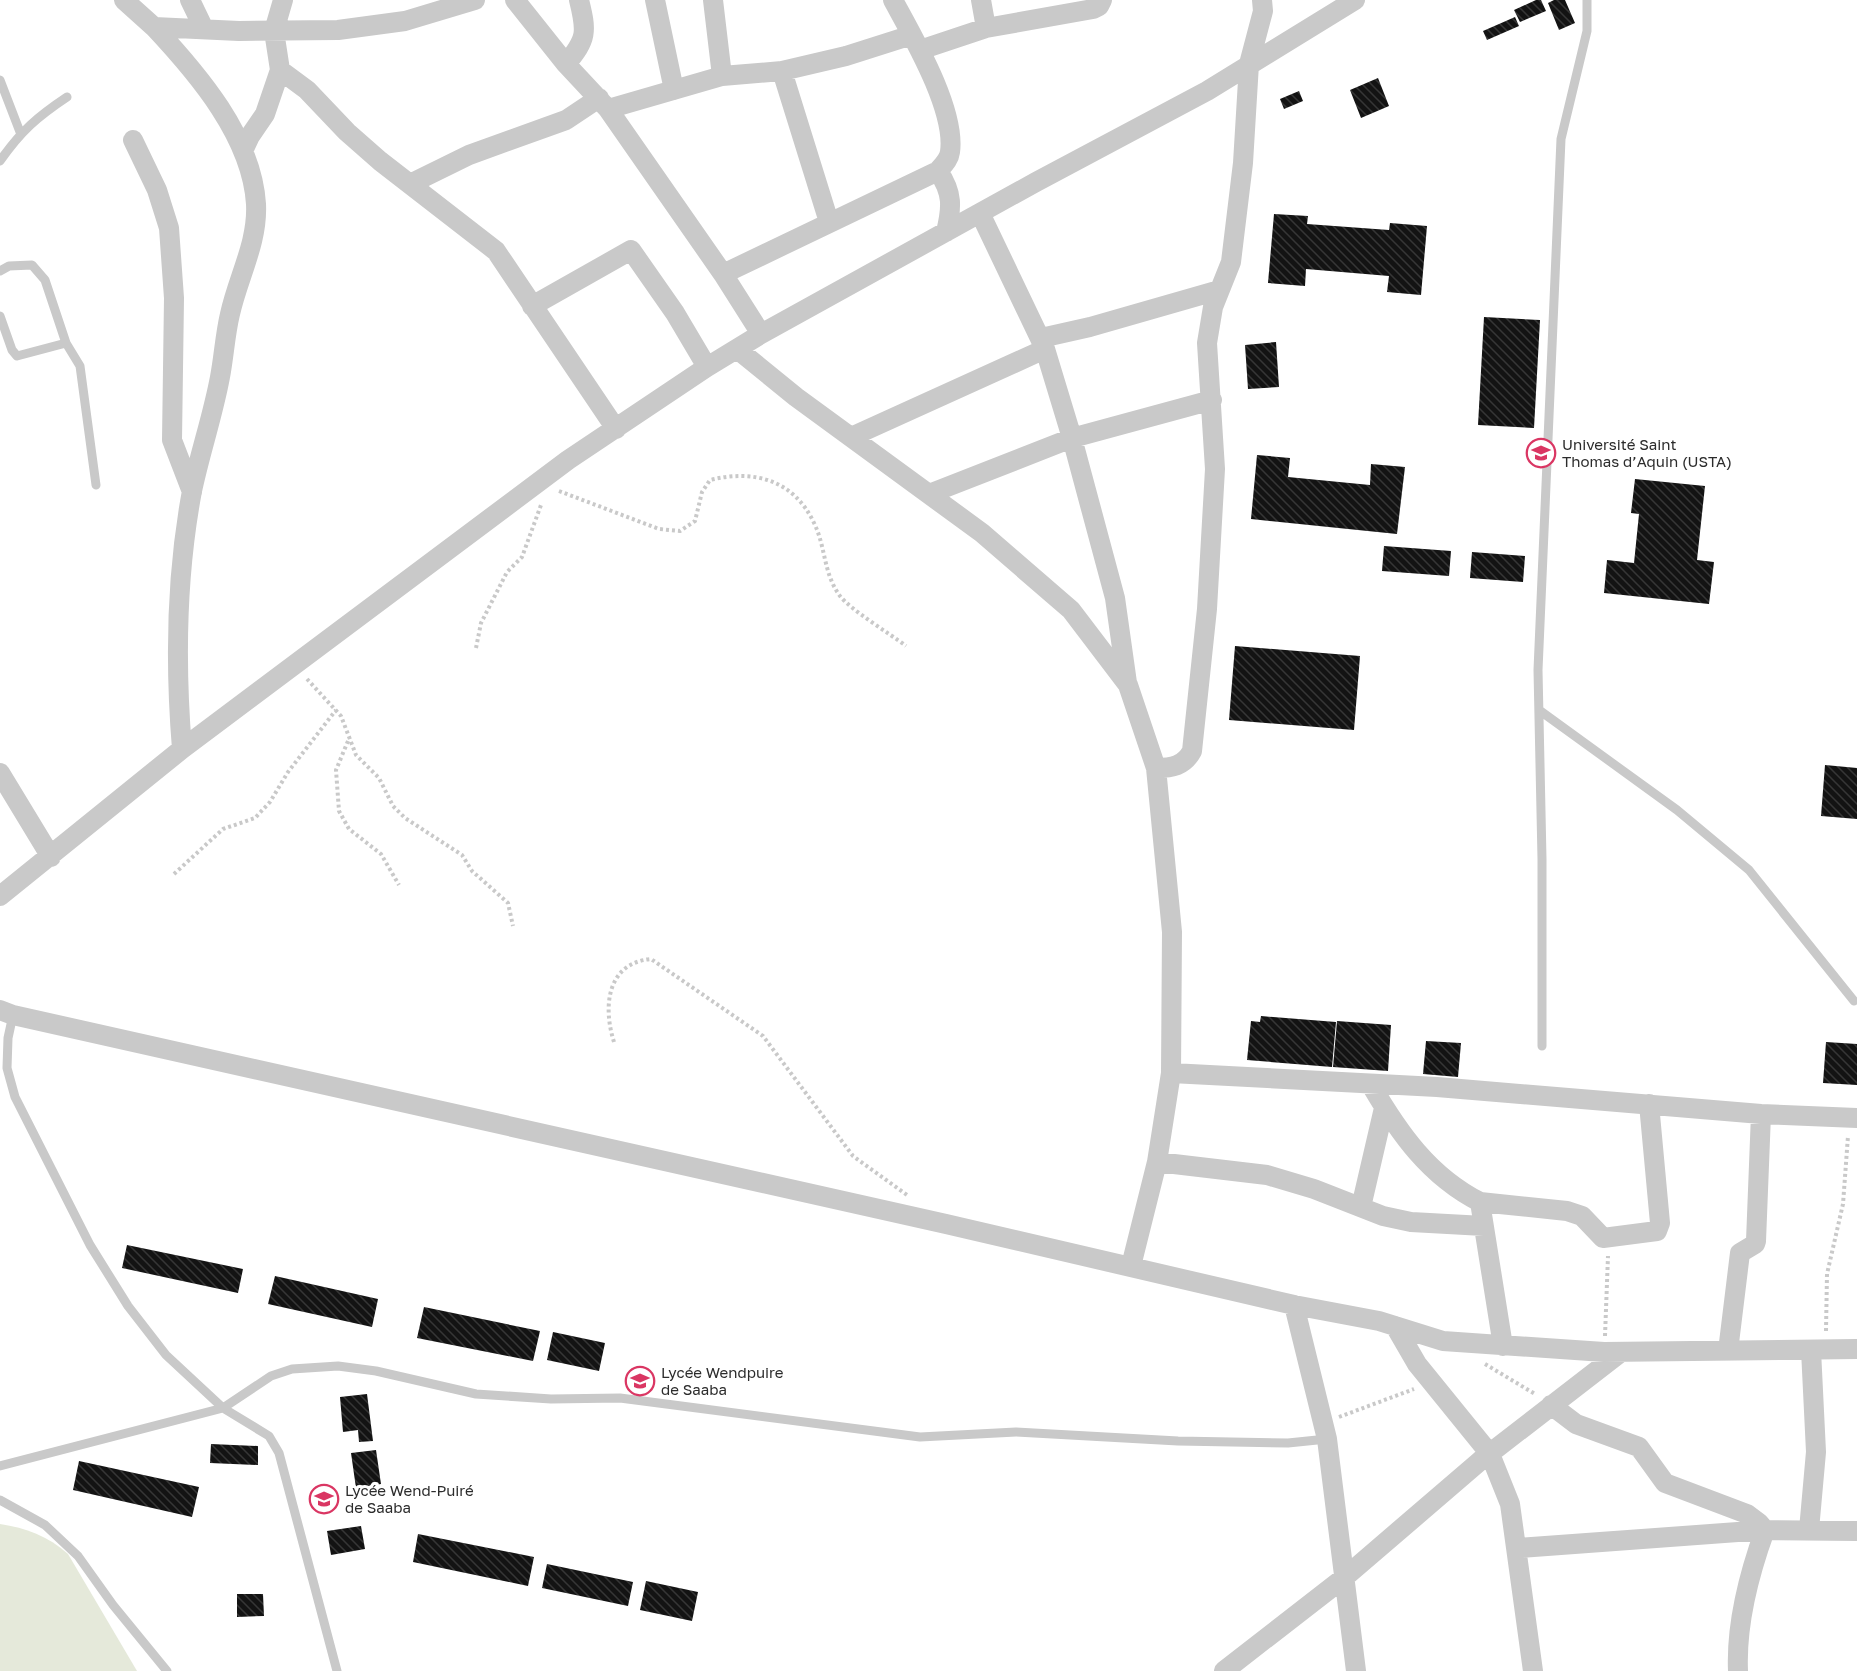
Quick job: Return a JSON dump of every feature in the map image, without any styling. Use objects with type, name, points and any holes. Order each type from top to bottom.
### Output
[{"type":"street","points":[[124,0],[183,58],[223,112],[243,151],[256,203],[255,233],[230,314],[220,378],[192,492],[180,582],[178,665],[182,748]]},
{"type":"street","points":[[190,0],[204,29]]},
{"type":"street","points":[[243,151],[249,136],[265,114],[280,70],[274,31],[283,0]]},
{"type":"street","points":[[154,27],[274,31],[338,30],[405,21],[475,0]]},
{"type":"street","points":[[515,0],[566,64],[604,104],[723,274],[761,334]]},
{"type":"street","points":[[566,64],[580,47],[585,36],[585,24],[579,0]]},
{"type":"street","points":[[655,0],[674,90]]},
{"type":"street","points":[[713,0],[722,76]]},
{"type":"street","points":[[723,274],[938,171],[947,161],[950,152],[950,135],[941,97],[893,0]]},
{"type":"street","points":[[981,0],[986,28]]},
{"type":"street","points":[[410,184],[469,155],[604,104],[674,90],[722,76],[782,71],[986,28],[1093,9],[1099,6],[1102,0]]},
{"type":"street","points":[[1156,768],[1175,767],[1188,758],[1192,751],[1210,562],[1215,469],[1207,343],[1213,307],[1231,262],[1243,164],[1250,64],[1263,11],[1262,0]]},
{"type":"street","points":[[0,896],[182,748],[540,481],[707,367],[761,334],[980,213],[1207,92],[1355,0]]},
{"type":"street","points":[[280,70],[307,90],[347,132],[496,251],[616,429]]},
{"type":"street","points":[[782,71],[829,222]]},
{"type":"street","points":[[133,140],[158,190],[169,228],[174,298],[172,440],[192,492]]},
{"type":"street","points":[[938,171],[948,186],[951,196],[946,232]]},
{"type":"street","points":[[980,213],[1043,344],[1072,438],[1115,598],[1128,685],[1156,768],[1172,932],[1172,1073],[1157,1162],[1131,1266]]},
{"type":"street","points":[[532,306],[631,250],[675,313],[707,367]]},
{"type":"street","points":[[851,437],[1043,344],[1090,327],[1219,291]]},
{"type":"street","points":[[737,349],[851,437],[982,533],[1071,610],[1128,685]]},
{"type":"street","points":[[929,494],[1072,438],[1212,400]]},
{"type":"street","points":[[0,773],[51,856]]},
{"type":"street","points":[[7,1012],[1131,1266],[1294,1305],[1395,1326],[1443,1341],[1612,1352],[1857,1349]]},
{"type":"street","points":[[1172,1073],[1649,1104],[1761,1114],[1853,1118]]},
{"type":"street","points":[[1371,1085],[1405,1138],[1425,1161],[1450,1183],[1480,1202],[1568,1211],[1582,1216],[1603,1238],[1655,1232],[1660,1226],[1649,1104]]},
{"type":"street","points":[[1361,1207],[1384,1108]]},
{"type":"street","points":[[1728,1351],[1740,1253],[1756,1241],[1761,1114]]},
{"type":"street","points":[[1157,1162],[1267,1175],[1412,1222],[1484,1226]]},
{"type":"street","points":[[1480,1202],[1503,1346]]},
{"type":"street","points":[[1294,1305],[1325,1430],[1356,1671]]},
{"type":"street","points":[[1395,1326],[1417,1364],[1490,1454],[1510,1504],[1519,1548],[1533,1671]]},
{"type":"street","points":[[1809,1530],[1816,1452],[1819,1350]]},
{"type":"street","points":[[1224,1671],[1345,1577],[1612,1352]]},
{"type":"street","points":[[1551,1405],[1582,1428],[1639,1447],[1665,1483],[1747,1514],[1759,1522],[1765,1530]]},
{"type":"street","points":[[1738,1671],[1740,1628],[1754,1564],[1765,1530]]},
{"type":"street","points":[[1519,1548],[1765,1530],[1857,1531]]},
{"type":"lane","points":[[1542,1046],[1542,859],[1538,670],[1561,140],[1587,31],[1587,0]]},
{"type":"lane","points":[[0,80],[20,132]]},
{"type":"lane","points":[[0,161],[20,132],[37,116],[67,97]]},
{"type":"lane","points":[[0,271],[9,266],[32,265],[45,280],[66,343],[80,366],[96,485]]},
{"type":"lane","points":[[0,316],[12,350],[17,356],[66,343]]},
{"type":"lane","points":[[1539,710],[1677,810],[1749,870],[1854,1001]]},
{"type":"lane","points":[[7,1012],[7,1068],[15,1097],[90,1245],[128,1305],[166,1354],[223,1408],[270,1436],[279,1452],[338,1671]]},
{"type":"lane","points":[[0,1466],[223,1408],[271,1376],[292,1369],[338,1366],[376,1371],[476,1394],[551,1399],[620,1398],[920,1437],[1016,1432],[1179,1441],[1288,1443],[1325,1430]]},
{"type":"lane","points":[[0,1500],[45,1525],[78,1556],[113,1605],[167,1671]]},
{"type":"path","points":[[540,481],[571,498],[619,512],[659,529],[680,531],[696,521],[702,492],[710,480],[726,476],[750,477],[782,483],[801,501],[815,524],[828,578],[841,598],[906,646]]},
{"type":"path","points":[[476,648],[481,623],[507,572],[522,556],[543,500],[540,481]]},
{"type":"path","points":[[296,664],[341,716],[348,740],[356,755],[379,778],[399,812],[462,855],[472,872],[508,903],[513,926]]},
{"type":"path","points":[[174,874],[223,829],[255,818],[270,802],[288,772],[336,710]]},
{"type":"path","points":[[348,740],[336,770],[339,811],[349,830],[381,854],[399,885]]},
{"type":"path","points":[[614,1042],[609,1025],[608,996],[611,986],[622,973],[641,960],[651,959],[763,1036],[853,1155],[909,1196]]},
{"type":"path","points":[[1819,1350],[1827,1274],[1843,1204],[1853,1118]]},
{"type":"path","points":[[1603,1238],[1607,1248],[1612,1352]]},
{"type":"path","points":[[1483,1363],[1551,1405]]},
{"type":"path","points":[[1325,1430],[1431,1382]]},
{"type":"shaded area","points":[[0,1524],[36,1534],[53,1542],[68,1554],[137,1671],[0,1671]]},
{"type":"building","points":[[1541,0],[1546,11],[1520,22],[1514,10]]},
{"type":"building","points":[[1554,0],[1565,0],[1575,23],[1559,30],[1548,3]]},
{"type":"building","points":[[1515,17],[1519,26],[1487,40],[1483,31]]},
{"type":"building","points":[[1378,78],[1389,106],[1361,118],[1350,90]]},
{"type":"building","points":[[1299,91],[1303,101],[1284,109],[1280,99]]},
{"type":"building","points":[[1274,214],[1308,216],[1307,224],[1389,230],[1390,223],[1427,226],[1421,295],[1387,292],[1389,276],[1306,269],[1305,286],[1268,283]]},
{"type":"building","points":[[1484,317],[1540,320],[1534,428],[1478,425]]},
{"type":"building","points":[[1276,342],[1279,387],[1248,389],[1245,345]]},
{"type":"building","points":[[1257,455],[1290,458],[1288,477],[1370,485],[1371,464],[1405,467],[1397,534],[1251,519]]},
{"type":"building","points":[[1635,479],[1705,486],[1697,560],[1714,562],[1709,604],[1604,593],[1607,560],[1634,563],[1639,514],[1631,513]]},
{"type":"building","points":[[1384,546],[1451,551],[1449,576],[1382,571]]},
{"type":"building","points":[[1472,552],[1525,556],[1523,582],[1470,578]]},
{"type":"building","points":[[1235,646],[1360,656],[1354,730],[1229,720]]},
{"type":"building","points":[[1825,765],[1857,768],[1857,819],[1821,816]]},
{"type":"building","points":[[1261,1016],[1336,1022],[1332,1067],[1247,1060],[1251,1021],[1260,1022]]},
{"type":"building","points":[[1337,1021],[1391,1025],[1388,1071],[1333,1067]]},
{"type":"building","points":[[1426,1041],[1461,1043],[1458,1077],[1423,1074]]},
{"type":"building","points":[[1826,1042],[1857,1044],[1857,1085],[1823,1083]]},
{"type":"building","points":[[127,1245],[243,1269],[238,1293],[122,1268]]},
{"type":"building","points":[[275,1276],[378,1299],[372,1327],[268,1304]]},
{"type":"building","points":[[424,1307],[540,1331],[533,1361],[417,1338]]},
{"type":"building","points":[[553,1332],[605,1343],[599,1371],[547,1360]]},
{"type":"building","points":[[367,1394],[373,1441],[359,1442],[358,1430],[343,1432],[340,1397]]},
{"type":"building","points":[[211,1444],[258,1446],[258,1465],[210,1463]]},
{"type":"building","points":[[376,1450],[381,1484],[356,1488],[351,1453]]},
{"type":"building","points":[[79,1461],[199,1487],[192,1517],[73,1490]]},
{"type":"building","points":[[361,1526],[365,1549],[331,1555],[327,1531]]},
{"type":"building","points":[[418,1534],[534,1557],[528,1586],[413,1562]]},
{"type":"building","points":[[547,1564],[633,1582],[628,1606],[542,1588]]},
{"type":"building","points":[[646,1581],[698,1592],[692,1621],[640,1610]]},
{"type":"building","points":[[237,1594],[263,1594],[264,1616],[237,1617]]},
{"type":"place","name":"Université Saint Thomas d’Aquin (USTA)","points":[[1541,453]]},
{"type":"place","name":"Lycée Wendpuire de Saaba","points":[[640,1381]]},
{"type":"place","name":"Lycée Wend-Puiré de Saaba","points":[[324,1499]]}]
